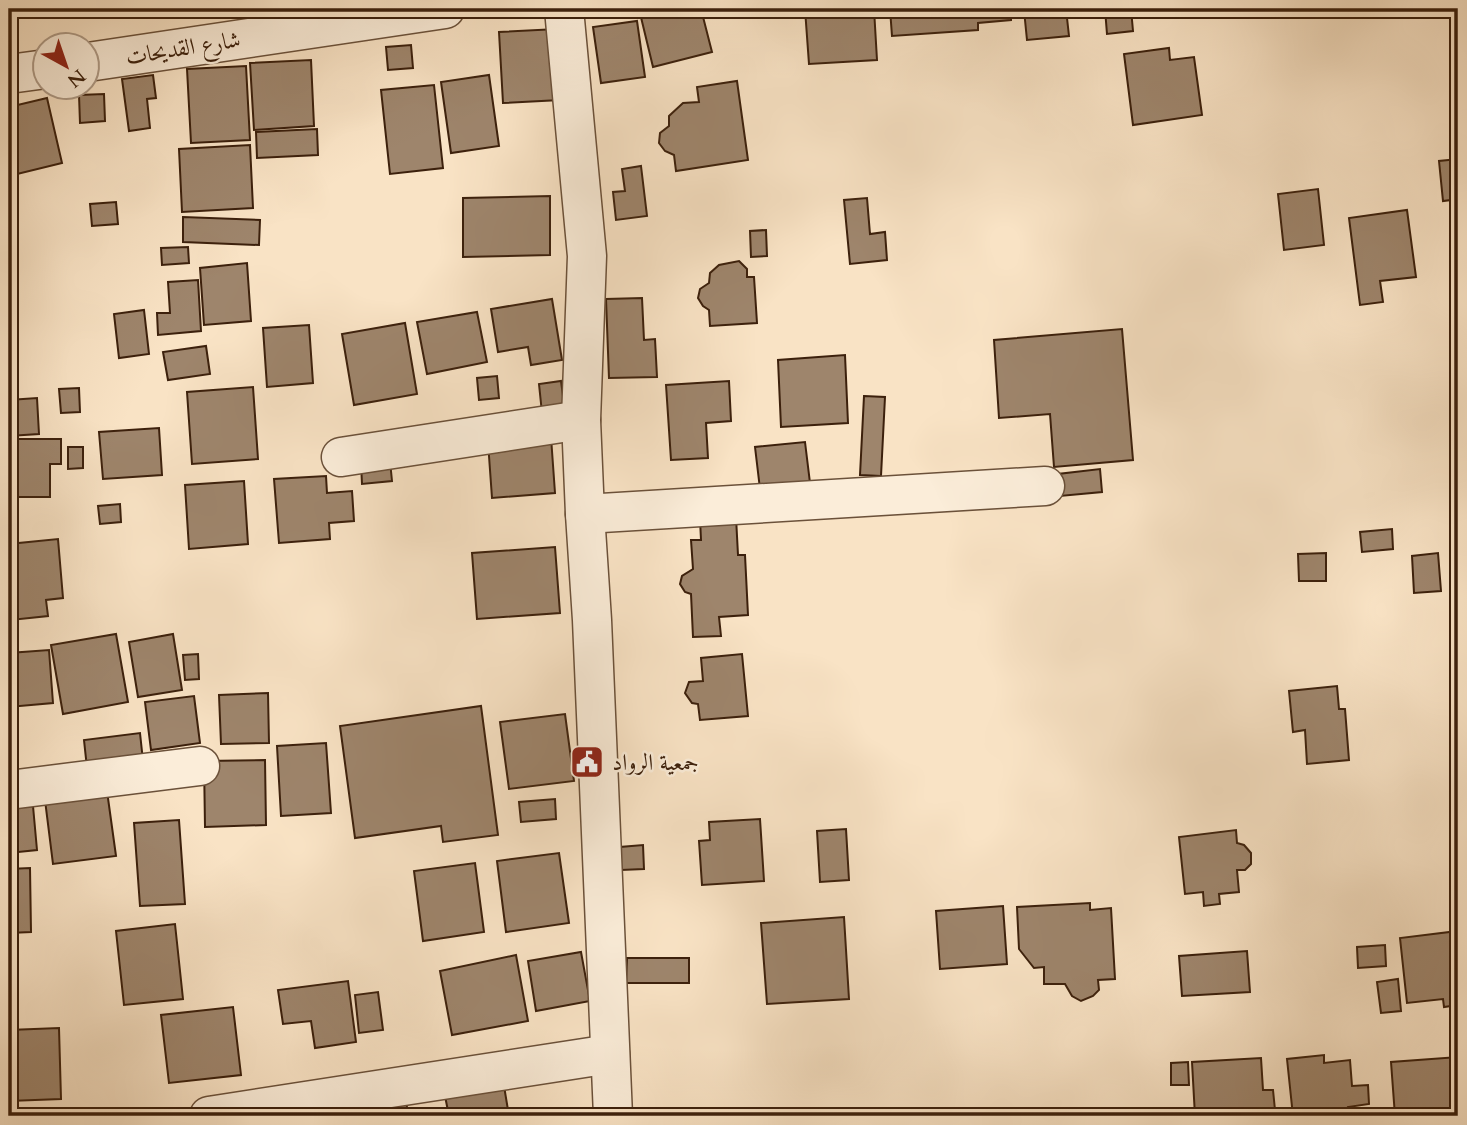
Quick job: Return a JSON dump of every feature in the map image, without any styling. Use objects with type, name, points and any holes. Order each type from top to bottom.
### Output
[{"type":"street","name":"شارع القديحات","points":[[102,60],[445,9]]},
{"type":"street","points":[[564,9],[587,256],[581,420],[593,633],[613,1116]]},
{"type":"street","points":[[9,74],[32,71]]},
{"type":"street","points":[[341,457],[581,420]]},
{"type":"street","points":[[585,514],[1045,486]]},
{"type":"street","points":[[9,790],[200,766]]},
{"type":"street","points":[[209,1116],[610,1054]]},
{"type":"building","points":[[639,9],[701,9],[712,52],[653,67]]},
{"type":"building","points":[[805,9],[874,9],[877,60],[809,64]]},
{"type":"building","points":[[890,9],[1011,9],[1011,20],[978,23],[978,30],[892,36]]},
{"type":"building","points":[[1066,9],[1069,36],[1027,40],[1024,10]]},
{"type":"building","points":[[1105,9],[1131,9],[1133,31],[1107,34]]},
{"type":"building","points":[[637,21],[645,77],[601,83],[593,27]]},
{"type":"building","points":[[557,29],[560,100],[503,103],[499,32]]},
{"type":"building","points":[[411,45],[413,68],[388,70],[386,47]]},
{"type":"building","points":[[1169,48],[1170,60],[1194,57],[1202,115],[1133,125],[1124,54]]},
{"type":"building","points":[[311,60],[314,126],[254,130],[250,63]]},
{"type":"building","points":[[246,66],[250,140],[191,143],[187,69]]},
{"type":"building","points":[[153,75],[156,98],[147,99],[150,128],[129,131],[122,79]]},
{"type":"building","points":[[489,75],[499,146],[451,153],[441,82]]},
{"type":"building","points":[[737,81],[748,160],[676,171],[674,155],[665,151],[659,143],[660,133],[669,126],[669,116],[683,103],[699,102],[697,87]]},
{"type":"building","points":[[434,85],[443,168],[390,174],[381,90]]},
{"type":"building","points":[[102,94],[105,121],[80,123],[79,102],[102,102]]},
{"type":"building","points":[[32,102],[48,102],[62,163],[9,176],[9,107]]},
{"type":"building","points":[[317,129],[318,155],[257,158],[256,132]]},
{"type":"building","points":[[250,145],[253,208],[182,212],[179,149]]},
{"type":"building","points":[[1458,159],[1458,199],[1443,201],[1439,161]]},
{"type":"building","points":[[641,166],[647,216],[616,220],[613,192],[625,191],[622,169]]},
{"type":"building","points":[[1318,189],[1324,245],[1284,250],[1278,194]]},
{"type":"building","points":[[550,196],[550,255],[463,257],[463,198]]},
{"type":"building","points":[[867,198],[870,234],[885,232],[887,260],[850,264],[844,200]]},
{"type":"building","points":[[116,202],[118,224],[92,226],[90,204]]},
{"type":"building","points":[[1407,210],[1416,277],[1380,281],[1383,302],[1360,305],[1349,218]]},
{"type":"building","points":[[183,217],[260,220],[259,245],[183,242]]},
{"type":"building","points":[[766,230],[767,256],[751,257],[750,231]]},
{"type":"building","points":[[188,247],[189,263],[162,265],[161,248]]},
{"type":"building","points":[[739,261],[747,269],[747,277],[754,277],[757,323],[710,326],[709,310],[698,298],[700,289],[709,283],[710,273],[719,265]]},
{"type":"building","points":[[247,263],[251,321],[204,325],[200,268]]},
{"type":"building","points":[[198,280],[201,331],[158,335],[157,313],[170,313],[168,282]]},
{"type":"building","points":[[642,298],[644,340],[655,339],[657,377],[609,378],[606,299]]},
{"type":"building","points":[[552,299],[562,360],[531,365],[528,347],[498,352],[491,309]]},
{"type":"building","points":[[1454,301],[1458,301],[1458,351]]},
{"type":"building","points":[[144,310],[149,354],[119,358],[114,314]]},
{"type":"building","points":[[477,312],[487,362],[427,374],[417,322]]},
{"type":"building","points":[[405,323],[417,394],[354,405],[342,334]]},
{"type":"building","points":[[309,325],[313,383],[267,387],[263,328]]},
{"type":"building","points":[[1122,329],[1133,460],[1054,467],[1050,414],[999,418],[994,340]]},
{"type":"building","points":[[206,346],[210,374],[168,380],[163,352]]},
{"type":"building","points":[[845,355],[848,423],[781,427],[778,360]]},
{"type":"building","points":[[497,376],[499,398],[479,400],[477,378]]},
{"type":"building","points":[[561,381],[565,411],[542,413],[539,384]]},
{"type":"building","points":[[729,381],[731,421],[706,423],[708,458],[671,460],[666,385]]},
{"type":"building","points":[[253,387],[258,459],[192,464],[187,392]]},
{"type":"building","points":[[79,388],[80,412],[61,413],[59,389]]},
{"type":"building","points":[[864,396],[885,397],[881,476],[860,475]]},
{"type":"building","points":[[37,398],[39,434],[9,436],[9,400]]},
{"type":"building","points":[[159,428],[162,475],[103,479],[99,432]]},
{"type":"building","points":[[551,437],[555,493],[492,498],[488,442]]},
{"type":"building","points":[[9,439],[61,439],[61,464],[50,464],[50,497],[9,497]]},
{"type":"building","points":[[805,442],[810,483],[760,489],[755,447]]},
{"type":"building","points":[[68,447],[83,447],[83,468],[68,469]]},
{"type":"building","points":[[390,461],[392,481],[362,484],[361,463]]},
{"type":"building","points":[[1100,469],[1102,492],[1060,496],[1058,474]]},
{"type":"building","points":[[326,476],[327,493],[352,491],[354,521],[329,523],[330,539],[279,543],[274,479]]},
{"type":"building","points":[[244,481],[248,544],[189,549],[185,485]]},
{"type":"building","points":[[120,504],[121,522],[100,524],[98,506]]},
{"type":"building","points":[[736,517],[738,555],[745,555],[748,615],[719,617],[721,636],[693,637],[691,594],[685,592],[680,584],[682,576],[693,569],[691,540],[701,540],[700,519]]},
{"type":"building","points":[[1392,529],[1393,549],[1362,552],[1360,532]]},
{"type":"building","points":[[58,539],[63,598],[46,600],[48,616],[11,620],[9,544]]},
{"type":"building","points":[[555,547],[560,613],[477,619],[472,553]]},
{"type":"building","points":[[1326,553],[1326,581],[1299,581],[1298,554]]},
{"type":"building","points":[[1438,553],[1441,591],[1414,593],[1412,556]]},
{"type":"building","points":[[116,634],[128,702],[63,714],[51,645]]},
{"type":"building","points":[[173,634],[182,690],[138,697],[129,642]]},
{"type":"building","points":[[49,650],[53,703],[9,707],[9,653]]},
{"type":"building","points":[[198,654],[199,679],[185,680],[183,655]]},
{"type":"building","points":[[742,654],[748,716],[700,720],[698,704],[692,703],[685,693],[689,682],[703,681],[701,658]]},
{"type":"building","points":[[1337,686],[1339,709],[1345,709],[1349,760],[1307,764],[1305,730],[1293,732],[1289,691]]},
{"type":"building","points":[[268,693],[269,743],[221,744],[219,695]]},
{"type":"building","points":[[194,696],[200,743],[151,750],[145,702]]},
{"type":"building","points":[[481,706],[498,835],[443,842],[441,826],[355,838],[340,726]]},
{"type":"building","points":[[565,714],[574,781],[509,789],[500,722]]},
{"type":"building","points":[[140,733],[143,761],[87,768],[84,740]]},
{"type":"building","points":[[326,743],[331,813],[281,816],[277,746]]},
{"type":"building","points":[[265,760],[266,825],[205,827],[204,761]]},
{"type":"building","points":[[107,791],[116,856],[53,864],[45,800]]},
{"type":"building","points":[[555,799],[556,819],[521,822],[519,802]]},
{"type":"building","points":[[33,806],[37,850],[9,853],[9,808]]},
{"type":"building","points":[[760,819],[764,881],[702,885],[699,841],[710,840],[709,822]]},
{"type":"building","points":[[179,820],[185,904],[140,906],[134,823]]},
{"type":"building","points":[[846,829],[849,880],[820,882],[817,831]]},
{"type":"building","points":[[1236,830],[1237,843],[1244,845],[1251,853],[1251,864],[1245,870],[1237,870],[1239,892],[1219,894],[1220,904],[1204,906],[1203,892],[1185,894],[1179,837]]},
{"type":"building","points":[[643,845],[644,869],[621,870],[620,847]]},
{"type":"building","points":[[559,853],[569,923],[506,932],[497,861]]},
{"type":"building","points":[[475,863],[484,932],[423,941],[414,871]]},
{"type":"building","points":[[30,868],[31,932],[9,933],[9,869]]},
{"type":"building","points":[[1090,903],[1090,910],[1111,908],[1115,979],[1098,980],[1099,990],[1081,1001],[1072,996],[1065,984],[1044,984],[1044,967],[1034,968],[1019,949],[1017,907]]},
{"type":"building","points":[[1003,906],[1007,964],[940,969],[936,911]]},
{"type":"building","points":[[844,917],[849,999],[767,1004],[761,923]]},
{"type":"building","points":[[175,924],[183,999],[124,1005],[116,931]]},
{"type":"building","points":[[1458,931],[1458,1005],[1444,1007],[1443,999],[1407,1003],[1400,938]]},
{"type":"building","points":[[1385,945],[1386,966],[1358,968],[1357,947]]},
{"type":"building","points":[[1247,951],[1250,992],[1182,996],[1179,956]]},
{"type":"building","points":[[581,952],[590,1001],[536,1011],[528,961]]},
{"type":"building","points":[[516,955],[528,1021],[452,1035],[440,971]]},
{"type":"building","points":[[627,958],[689,958],[689,983],[626,983]]},
{"type":"building","points":[[1398,979],[1401,1011],[1381,1013],[1377,982]]},
{"type":"building","points":[[348,981],[356,1042],[315,1048],[311,1021],[283,1024],[278,990]]},
{"type":"building","points":[[378,992],[383,1030],[359,1033],[355,995]]},
{"type":"building","points":[[233,1007],[241,1075],[169,1083],[161,1015]]},
{"type":"building","points":[[59,1028],[61,1099],[9,1101],[9,1030]]},
{"type":"building","points":[[1324,1055],[1324,1063],[1350,1060],[1352,1086],[1368,1085],[1369,1104],[1348,1107],[1349,1116],[1293,1116],[1287,1059]]},
{"type":"building","points":[[1458,1057],[1458,1116],[1395,1116],[1391,1062]]},
{"type":"building","points":[[1261,1058],[1263,1090],[1273,1090],[1275,1110],[1260,1111],[1260,1116],[1195,1116],[1192,1062]]},
{"type":"building","points":[[1188,1062],[1189,1085],[1171,1085],[1171,1063]]},
{"type":"building","points":[[504,1086],[509,1116],[449,1116],[445,1096]]},
{"type":"building","points":[[405,1091],[408,1116],[365,1116],[363,1096]]},
{"type":"place","name":"جمعية الرواد","points":[[587,762]]}]
